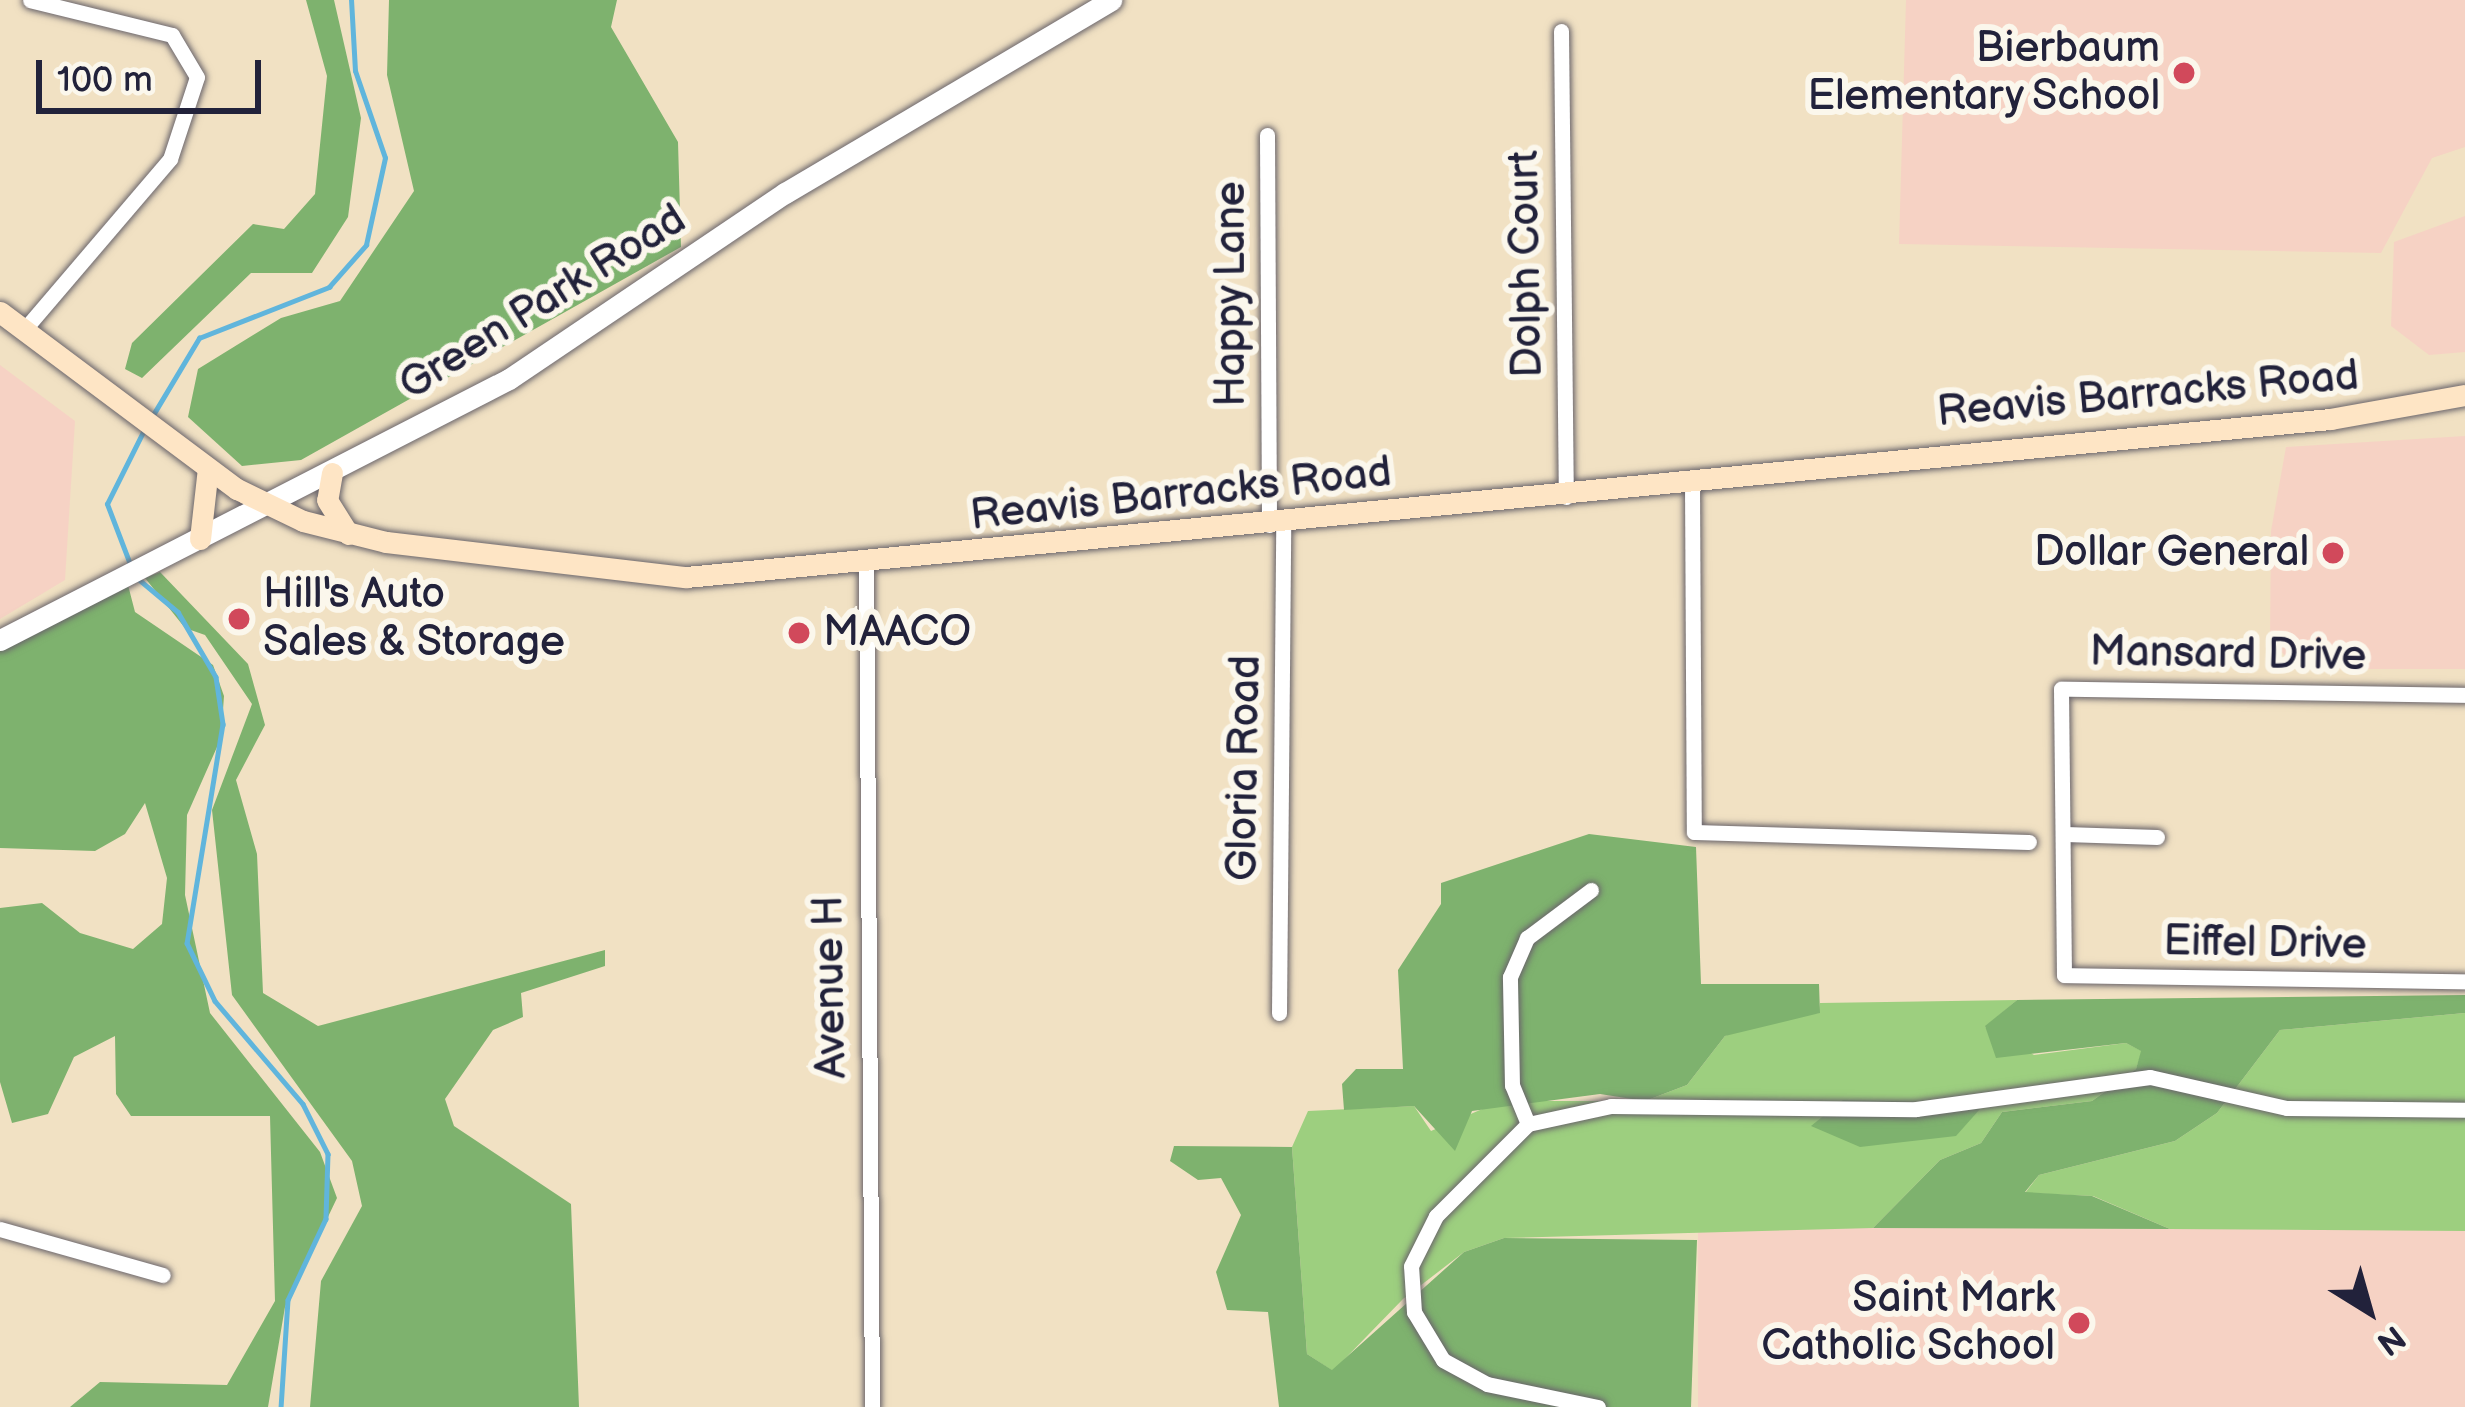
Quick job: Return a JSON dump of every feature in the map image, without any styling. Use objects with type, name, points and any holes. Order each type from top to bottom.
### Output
[{"type":"main road","name":"Reavis Barracks Road","points":[[0,312],[266,506],[348,534],[686,577],[866,566],[1566,496],[2436,406],[2465,395]]},
{"type":"main road","name":"Reavis Barracks Road","points":[[2436,406],[2465,413]]},
{"type":"main road","points":[[200,539],[204,465]]},
{"type":"main road","points":[[332,473],[327,502],[348,534]]},
{"type":"street","points":[[24,330],[170,159],[196,77],[185,46],[30,0]]},
{"type":"street","name":"Green Park Road","points":[[0,640],[509,380],[785,193],[1111,0]]},
{"type":"street","name":"Dolph Court","points":[[1561,31],[1566,496]]},
{"type":"street","name":"Happy Lane","points":[[1267,135],[1276,524]]},
{"type":"street","points":[[1692,483],[1694,832],[2029,842]]},
{"type":"street","name":"Gloria Road","points":[[1276,524],[1279,1013]]},
{"type":"street","name":"Avenue H","points":[[866,566],[872,1407]]},
{"type":"street","name":"Mansard Drive","points":[[2064,975],[2061,688],[2465,695]]},
{"type":"street","points":[[2065,834],[2157,837]]},
{"type":"street","points":[[1528,1124],[1512,1085],[1510,976],[1528,938],[1591,890]]},
{"type":"street","name":"Eiffel Drive","points":[[2064,975],[2465,981]]},
{"type":"street","points":[[1598,1407],[1487,1384],[1443,1360],[1414,1312],[1411,1266],[1436,1216],[1528,1124],[1611,1106],[1916,1109],[2150,1077],[2287,1108],[2465,1110]]},
{"type":"street","points":[[0,1229],[163,1275]]},
{"type":"shaded area","name":"Bierbaum Elementary School","points":[[1906,0],[2465,0],[2465,147],[2432,158],[2381,253],[1899,244]]},
{"type":"shaded area","points":[[2465,216],[2465,352],[2429,355],[2391,326],[2394,242]]},
{"type":"shaded area","points":[[0,365],[75,421],[65,580],[0,619]]},
{"type":"shaded area","points":[[2465,436],[2465,669],[2312,669],[2285,656],[2270,638],[2271,531],[2286,447]]},
{"type":"shaded area","name":"Saint Mark Catholic School","points":[[1698,1227],[2465,1227],[2465,1407],[1698,1407]]},
{"type":"green space","points":[[306,0],[334,0],[361,118],[348,217],[312,273],[251,273],[142,378],[125,369],[132,343],[253,224],[284,229],[315,194],[327,76]]},
{"type":"green space","points":[[389,0],[617,0],[611,27],[678,142],[681,247],[301,460],[242,466],[188,417],[198,369],[281,318],[340,301],[414,191],[387,75]]},
{"type":"green space","points":[[160,572],[248,664],[265,725],[236,780],[257,854],[263,993],[318,1026],[605,950],[605,966],[521,993],[523,1017],[493,1030],[445,1099],[454,1126],[571,1204],[579,1407],[310,1407],[321,1281],[362,1206],[352,1161],[232,995],[212,810],[252,704],[205,635],[185,628],[145,578]]},
{"type":"green space","points":[[128,585],[135,612],[213,665],[224,696],[221,738],[187,815],[185,895],[210,1013],[320,1152],[337,1198],[285,1307],[268,1407],[70,1407],[100,1382],[227,1385],[275,1301],[270,1116],[131,1116],[116,1094],[115,1036],[74,1057],[48,1114],[12,1123],[0,1082],[0,908],[42,903],[80,933],[133,949],[162,924],[167,878],[145,803],[125,834],[95,851],[0,848],[0,649]]},
{"type":"green space","points":[[1589,834],[1696,847],[1701,984],[1819,984],[1820,1013],[1725,1036],[1687,1085],[1645,1101],[1600,1094],[1472,1111],[1455,1151],[1414,1106],[1344,1110],[1342,1084],[1356,1069],[1403,1069],[1398,970],[1441,904],[1441,883]]},
{"type":"green space","points":[[2465,995],[2465,1013],[2280,1030],[2217,1113],[2175,1141],[2039,1175],[2025,1192],[2092,1196],[2170,1229],[1873,1228],[1940,1160],[1981,1143],[2002,1112],[2092,1101],[2136,1069],[2141,1051],[2126,1043],[1996,1058],[1985,1026],[2017,1000]]},
{"type":"green space","points":[[2017,1000],[1985,1027],[2034,1055],[2126,1043],[2142,1051],[2136,1069],[2092,1101],[2002,1112],[1981,1143],[1940,1160],[1873,1228],[1504,1238],[1464,1252],[1403,1299],[1333,1371],[1307,1354],[1292,1147],[1308,1111],[1414,1106],[1431,1131],[1501,1101],[1645,1101],[1687,1085],[1725,1036],[1760,1019],[1819,1013],[1820,1003]]},
{"type":"green space","points":[[2465,1013],[2465,1231],[2170,1229],[2093,1196],[2025,1193],[2039,1175],[2175,1141],[2217,1113],[2280,1030]]},
{"type":"green space","points":[[1843,1100],[1970,1103],[1980,1109],[1956,1136],[1860,1147],[1811,1126]]},
{"type":"green space","points":[[1174,1146],[1292,1147],[1307,1354],[1332,1370],[1464,1252],[1504,1238],[1697,1240],[1691,1407],[1279,1407],[1268,1312],[1227,1310],[1216,1272],[1241,1215],[1221,1178],[1198,1180],[1170,1161]]},
{"type":"waterway","points":[[153,415],[199,338],[329,287],[366,245],[385,158],[355,71],[351,0]]},
{"type":"waterway","points":[[131,567],[107,504],[144,430]]},
{"type":"waterway","points":[[136,577],[178,612],[216,677],[223,724],[187,943],[215,1001],[303,1104],[328,1154],[326,1219],[288,1300],[281,1407]]},
{"type":"place","name":"Bierbaum Elementary School","points":[[2184,73]]},
{"type":"place","name":"Dollar General","points":[[2333,553]]},
{"type":"place","name":"Hill's Auto Sales & Storage","points":[[239,619]]},
{"type":"place","name":"MAACO","points":[[799,633]]},
{"type":"place","name":"Saint Mark Catholic School","points":[[2079,1323]]}]
